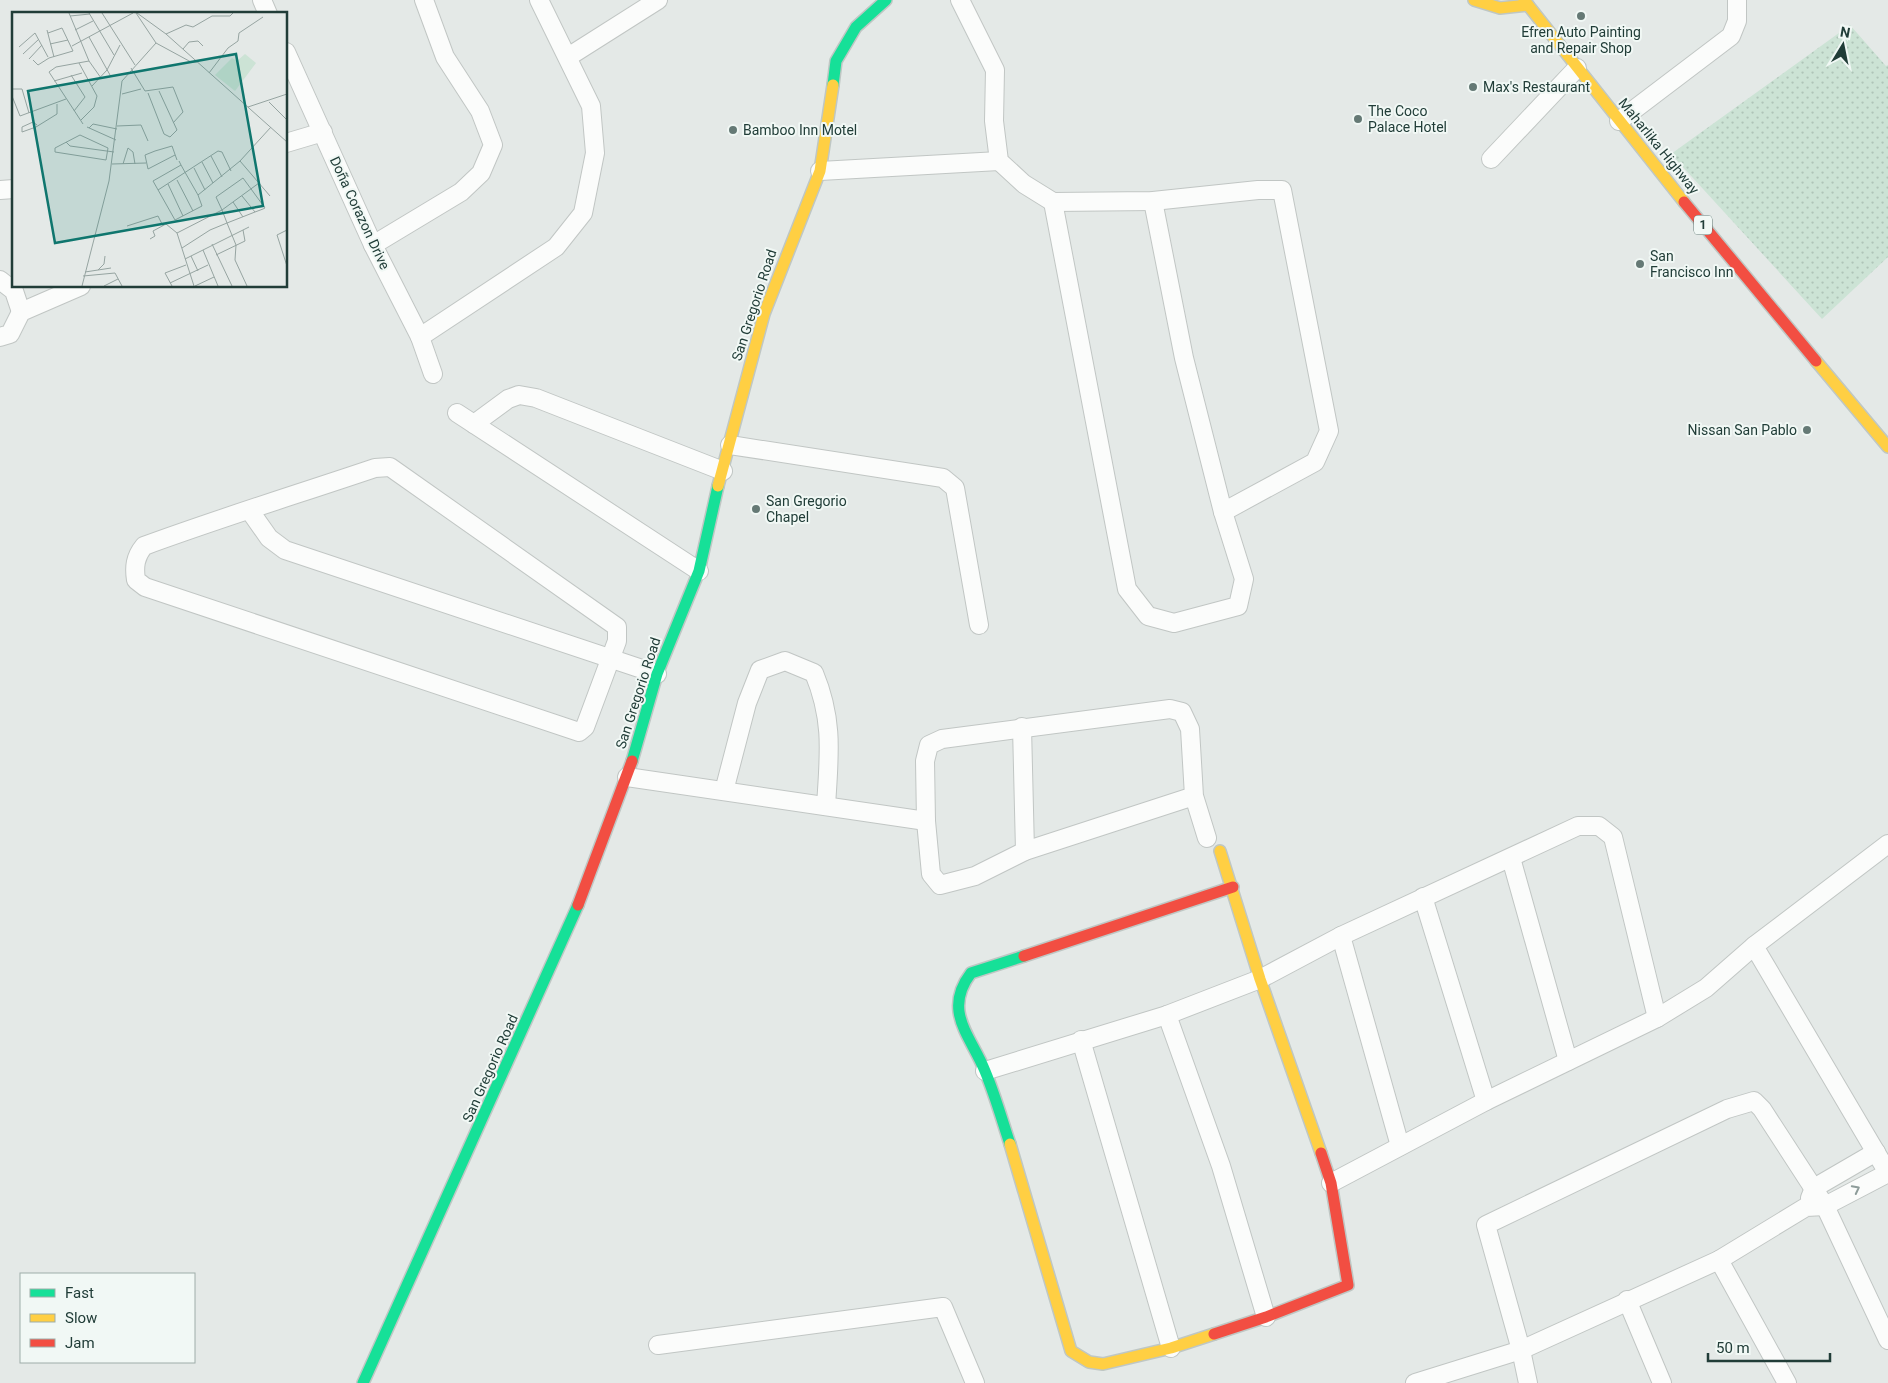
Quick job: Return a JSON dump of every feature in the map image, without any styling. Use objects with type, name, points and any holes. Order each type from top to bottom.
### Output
[{"type":"street","points":[[262,0],[267,12]]},
{"type":"street","points":[[373,245],[461,192],[481,173],[493,146],[480,111],[445,57],[424,0]]},
{"type":"street","points":[[420,337],[556,248],[583,213],[595,153],[591,106],[539,0]]},
{"type":"street","name":"San Gregorio Road","points":[[364,1383],[571,924],[627,777],[657,674],[699,571],[709,522],[764,314],[820,171],[836,61],[856,27],[886,0]]},
{"type":"street","points":[[960,0],[994,70],[994,122],[999,161],[1024,184],[1053,202],[1153,201],[1258,190],[1282,190],[1330,431],[1314,462],[1223,512]]},
{"type":"street","points":[[1474,0],[1500,8],[1526,3]]},
{"type":"street","points":[[1618,120],[1731,36],[1737,21],[1737,0]]},
{"type":"street","points":[[568,57],[656,1]]},
{"type":"street","name":"Maharlika Highway","points":[[1526,3],[1661,175],[1888,447]]},
{"type":"street","name":"Doña Corazon Drive","points":[[288,56],[373,245],[420,337],[433,374]]},
{"type":"street","points":[[1491,159],[1577,68]]},
{"type":"street","points":[[288,141],[323,132]]},
{"type":"street","points":[[820,171],[999,161]]},
{"type":"street","points":[[1053,202],[1127,590],[1148,616],[1174,623],[1238,606],[1244,579],[1223,512],[1184,358],[1153,201]]},
{"type":"street","points":[[0,280],[14,291],[21,312]]},
{"type":"street","points":[[0,337],[10,334],[21,312],[76,288]]},
{"type":"street","points":[[474,424],[508,399],[519,395],[536,398],[723,471]]},
{"type":"street","points":[[457,413],[699,571]]},
{"type":"street","points":[[730,445],[943,478],[954,488],[980,625]]},
{"type":"street","points":[[390,467],[617,627],[617,641],[610,659],[585,727],[579,732],[145,587],[136,580],[134,570],[137,555],[144,546],[210,522],[375,468],[390,467]]},
{"type":"street","points":[[250,510],[269,538],[285,550],[657,674]]},
{"type":"street","points":[[724,791],[747,703],[760,670],[784,661],[814,674],[824,698],[830,738],[826,806]]},
{"type":"street","points":[[1194,796],[1025,851],[975,876],[940,885],[931,874],[926,821],[925,761],[929,745],[942,739],[1022,728],[1170,709],[1182,712],[1190,730],[1194,796],[1207,838]]},
{"type":"street","points":[[1022,728],[1025,851]]},
{"type":"street","points":[[627,777],[926,821]]},
{"type":"street","points":[[985,1071],[1167,1015],[1260,979],[1341,936],[1578,826],[1599,826],[1613,837],[1656,1018]]},
{"type":"street","points":[[1331,1183],[1486,1101],[1656,1018],[1706,988],[1754,946],[1888,844]]},
{"type":"street","points":[[1220,851],[1233,886],[1260,979],[1331,1183],[1348,1285],[1266,1317],[1171,1348],[1103,1364],[1089,1362],[1071,1351],[1033,1220],[985,1071],[965,1036],[958,1008],[961,985],[971,973],[1233,886]]},
{"type":"street","points":[[1511,858],[1568,1061]]},
{"type":"street","points":[[1423,898],[1486,1101]]},
{"type":"street","points":[[1341,936],[1400,1146]]},
{"type":"street","points":[[1415,1383],[1521,1350],[1627,1300],[1719,1260],[1806,1207],[1825,1206],[1888,1173],[1754,946]]},
{"type":"street","points":[[1167,1015],[1221,1166],[1266,1317]]},
{"type":"street","points":[[1081,1040],[1171,1348]]},
{"type":"street","points":[[1528,1383],[1521,1350],[1486,1225],[1727,1109],[1754,1101],[1762,1108],[1825,1206],[1888,1340]]},
{"type":"street","points":[[1806,1207],[1814,1188],[1876,1152]]},
{"type":"street","points":[[1719,1260],[1787,1383]]},
{"type":"street","points":[[1627,1300],[1662,1383]]},
{"type":"street","points":[[658,1346],[943,1307],[975,1383]]},
{"type":"green space","points":[[1850,25],[1886,66],[1888,65],[1888,257],[1822,319],[1671,154]]},
{"type":"traffic: fast","points":[[833,85],[836,61],[856,27],[886,0]]},
{"type":"traffic: fast","points":[[632,761],[657,674],[699,571],[718,486]]},
{"type":"traffic: fast","points":[[363,1383],[578,905]]},
{"type":"traffic: fast","points":[[1010,1144],[989,1080],[962,1023],[959,999],[971,973],[1024,956]]},
{"type":"traffic: slow","points":[[1474,0],[1500,8],[1528,5]]},
{"type":"traffic: slow","points":[[1524,0],[1684,202]]},
{"type":"traffic: slow","points":[[718,486],[764,314],[820,171],[833,85]]},
{"type":"traffic: slow","points":[[1816,361],[1888,447]]},
{"type":"traffic: slow","points":[[1220,851],[1260,979],[1321,1153]]},
{"type":"traffic: slow","points":[[1010,1144],[1071,1351],[1089,1362],[1103,1364],[1171,1348],[1214,1334]]},
{"type":"traffic: jam","points":[[1684,202],[1816,361]]},
{"type":"traffic: jam","points":[[578,905],[632,761]]},
{"type":"traffic: jam","points":[[1024,956],[1233,887]]},
{"type":"traffic: jam","points":[[1214,1334],[1266,1317],[1348,1285],[1331,1183],[1321,1153]]},
{"type":"place","name":"Efren Auto Painting and Repair Shop","points":[[1581,16]]},
{"type":"place","name":"Max's Restaurant","points":[[1473,87]]},
{"type":"place","name":"The Coco Palace Hotel","points":[[1358,119]]},
{"type":"place","name":"Bamboo Inn Motel","points":[[733,130]]},
{"type":"place","name":"San Francisco Inn","points":[[1640,264]]},
{"type":"place","name":"Nissan San Pablo","points":[[1807,430]]},
{"type":"place","name":"San Gregorio Chapel","points":[[756,509]]}]
